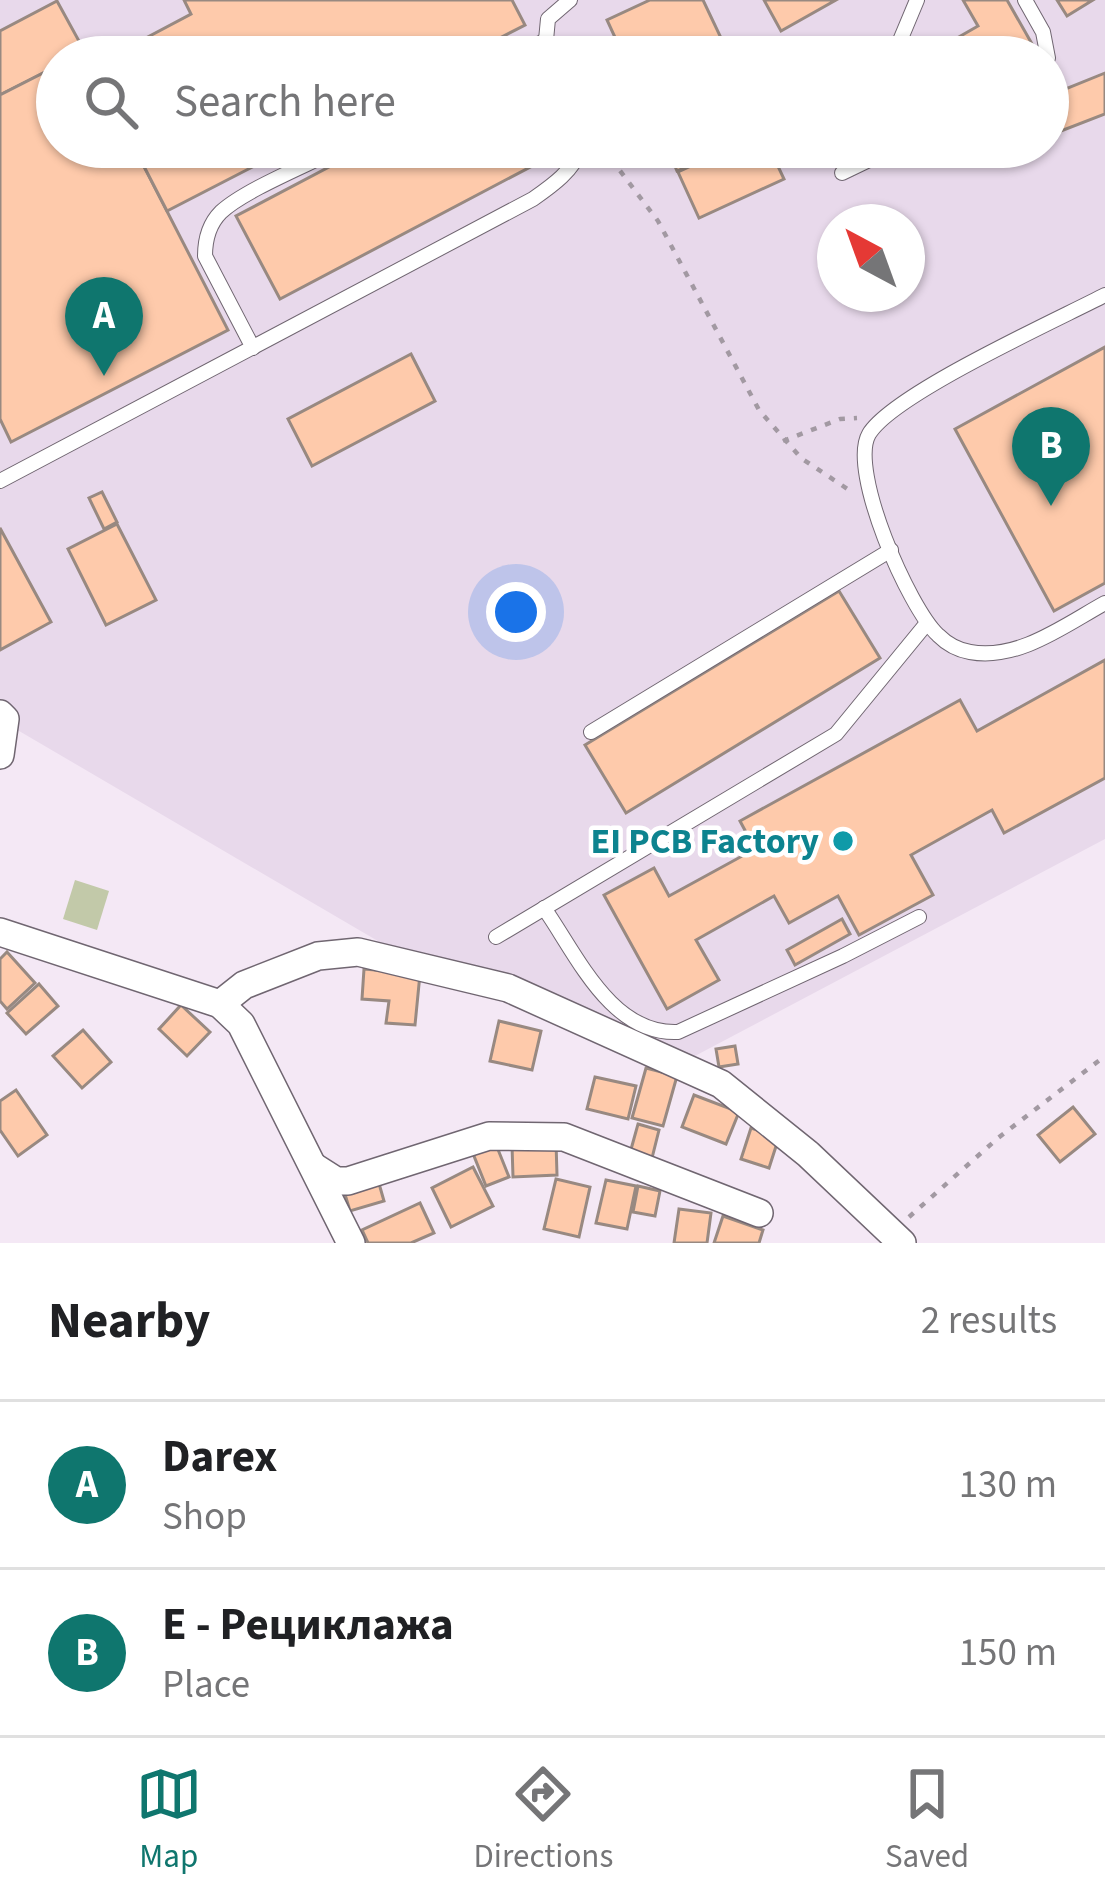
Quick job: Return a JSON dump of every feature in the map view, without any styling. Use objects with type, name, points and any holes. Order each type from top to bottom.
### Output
[{"type":"street","points":[[0,755],[3,717]]},
{"type":"street","points":[[0,932],[220,1004],[241,1024],[351,1243]]},
{"type":"street","points":[[220,1004],[244,985],[318,956],[358,952],[508,988],[721,1084],[808,1154],[897,1238]]},
{"type":"street","points":[[314,1167],[336,1181],[348,1181],[489,1136],[564,1137],[759,1213]]},
{"type":"lane","points":[[546,36],[548,19],[570,0]]},
{"type":"lane","points":[[902,36],[917,0]]},
{"type":"lane","points":[[1025,0],[1044,36]]},
{"type":"lane","points":[[253,348],[205,256],[205,241],[212,224],[233,204],[302,168]]},
{"type":"lane","points":[[0,482],[532,199],[570,168]]},
{"type":"lane","points":[[842,172],[851,168]]},
{"type":"lane","points":[[1105,295],[918,393],[870,431],[863,450],[872,506],[927,623],[951,646],[967,652],[1023,647],[1105,603]]},
{"type":"lane","points":[[592,732],[892,550]]},
{"type":"lane","points":[[496,937],[836,734],[927,623]]},
{"type":"lane","points":[[544,908],[616,1010],[663,1033],[678,1032],[919,917]]},
{"type":"path","points":[[618,168],[658,221],[759,410],[801,458],[872,506]]},
{"type":"path","points":[[783,441],[840,419],[887,416]]},
{"type":"path","points":[[897,1238],[998,1138],[1105,1056]]},
{"type":"shaded area","points":[[0,0],[1105,0],[1105,839],[693,1057],[512,977],[383,944],[14,728],[0,713]]},
{"type":"green space","points":[[75,880],[109,891],[97,930],[63,919]]},
{"type":"building","points":[[184,0],[512,0],[525,25],[504,36],[150,36],[191,14]]},
{"type":"building","points":[[650,0],[703,0],[720,36],[614,36],[607,20]]},
{"type":"building","points":[[764,0],[836,0],[781,31]]},
{"type":"building","points":[[963,0],[1007,0],[1027,36],[961,36],[978,26]]},
{"type":"building","points":[[1057,0],[1093,0],[1067,16]]},
{"type":"building","points":[[57,1],[76,36],[36,36],[36,77],[0,95],[0,31]]},
{"type":"building","points":[[1105,73],[1105,114],[1069,128],[1069,88]]},
{"type":"building","points":[[36,77],[36,168],[145,168],[228,330],[11,442],[0,419],[0,95]]},
{"type":"building","points":[[145,168],[250,168],[167,211]]},
{"type":"building","points":[[327,168],[528,168],[280,299],[236,216]]},
{"type":"building","points":[[687,168],[779,168],[784,179],[699,218],[678,172]]},
{"type":"building","points":[[1105,347],[1105,583],[1054,611],[955,429]]},
{"type":"building","points":[[411,354],[435,401],[312,466],[288,419]]},
{"type":"building","points":[[102,492],[117,522],[104,529],[89,498]]},
{"type":"building","points":[[117,524],[156,600],[106,625],[68,549]]},
{"type":"building","points":[[0,528],[51,622],[0,650]]},
{"type":"building","points":[[839,591],[880,658],[626,813],[585,745]]},
{"type":"building","name":"EI PCB Factory","points":[[1105,660],[1105,778],[1004,833],[992,810],[911,855],[933,895],[859,935],[838,896],[789,923],[774,896],[696,940],[719,980],[667,1009],[604,895],[654,868],[669,896],[755,849],[740,821],[960,700],[977,731]]},
{"type":"building","points":[[842,919],[850,934],[795,965],[787,950]]},
{"type":"building","points":[[7,952],[35,983],[7,1009],[0,1001],[0,959]]},
{"type":"building","points":[[364,969],[420,974],[415,1025],[386,1023],[389,1001],[362,999]]},
{"type":"building","points":[[39,984],[58,1006],[26,1034],[7,1013]]},
{"type":"building","points":[[181,1005],[210,1032],[187,1056],[159,1029]]},
{"type":"building","points":[[499,1021],[541,1031],[532,1070],[490,1061]]},
{"type":"building","points":[[83,1030],[111,1062],[82,1088],[53,1056]]},
{"type":"building","points":[[735,1046],[738,1064],[719,1067],[716,1049]]},
{"type":"building","points":[[646,1068],[677,1076],[663,1126],[632,1118]]},
{"type":"building","points":[[595,1077],[636,1086],[628,1119],[587,1109]]},
{"type":"building","points":[[16,1090],[47,1135],[18,1156],[0,1130],[0,1101]]},
{"type":"building","points":[[694,1095],[739,1112],[726,1144],[682,1127]]},
{"type":"building","points":[[1073,1107],[1095,1134],[1060,1162],[1038,1135]]},
{"type":"building","points":[[638,1124],[659,1130],[652,1158],[630,1153]]},
{"type":"building","points":[[751,1128],[779,1137],[769,1168],[741,1159]]},
{"type":"building","points":[[493,1137],[509,1177],[486,1186],[470,1146]]},
{"type":"building","points":[[556,1142],[557,1175],[513,1177],[512,1145]]},
{"type":"building","points":[[473,1167],[493,1206],[451,1227],[432,1188]]},
{"type":"building","points":[[556,1179],[590,1187],[579,1237],[544,1229]]},
{"type":"building","points":[[378,1180],[384,1201],[350,1211],[344,1191]]},
{"type":"building","points":[[606,1180],[636,1186],[627,1229],[596,1223]]},
{"type":"building","points":[[638,1186],[660,1191],[655,1216],[633,1212]]},
{"type":"building","points":[[420,1203],[434,1233],[411,1243],[368,1243],[362,1230]]},
{"type":"building","points":[[679,1209],[711,1213],[707,1243],[674,1243]]},
{"type":"building","points":[[723,1216],[763,1230],[759,1243],[714,1243]]},
{"type":"place","name":"Darex","points":[[104,376]]},
{"type":"place","name":"Е - Рециклажа","points":[[1051,506]]},
{"type":"place","name":"EI PCB Factory","points":[[843,841]]}]
